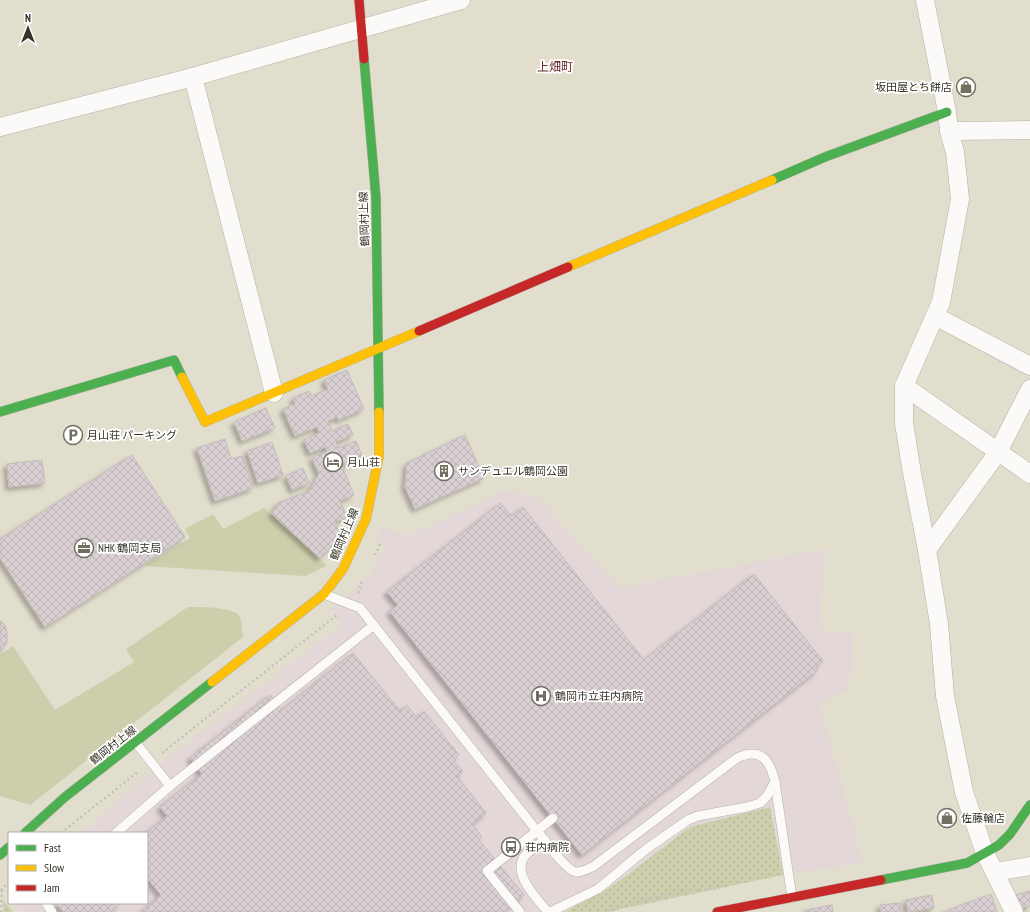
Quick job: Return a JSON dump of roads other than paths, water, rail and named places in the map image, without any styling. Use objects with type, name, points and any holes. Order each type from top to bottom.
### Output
[{"type":"street","name":"鶴岡村上線","points":[[26,832],[66,797],[324,594],[343,569],[366,519],[379,456],[379,347],[376,198],[359,0]]},
{"type":"street","points":[[0,127],[193,77],[461,0]]},
{"type":"street","points":[[925,0],[947,112],[949,131],[955,152],[960,199],[941,302],[904,386],[905,430],[940,624],[945,696],[964,792],[985,853],[1014,912]]},
{"type":"street","points":[[193,77],[274,393]]},
{"type":"street","points":[[0,412],[174,360],[205,422],[825,157],[947,112]]},
{"type":"street","points":[[949,131],[1030,130]]},
{"type":"street","points":[[935,316],[1030,366]]},
{"type":"street","points":[[904,386],[1030,474]]},
{"type":"street","points":[[927,550],[998,452],[1030,389]]},
{"type":"street","points":[[717,912],[794,905],[967,863],[999,845],[1010,834],[1030,805]]},
{"type":"street","points":[[0,855],[8,848]]},
{"type":"street","points":[[995,872],[1030,866]]},
{"type":"lane","points":[[324,594],[360,608],[566,866],[575,872],[584,871],[594,866],[737,758],[744,754],[752,753],[762,757],[772,768],[794,905]]},
{"type":"lane","points":[[117,832],[170,786],[374,625]]},
{"type":"lane","points":[[136,743],[170,786]]},
{"type":"lane","points":[[545,840],[527,854],[522,861],[523,879],[549,912],[598,889],[645,850],[688,820],[698,816],[747,807],[760,803],[767,796],[775,782]]},
{"type":"lane","points":[[520,912],[487,871],[553,818]]},
{"type":"place","name":"坂田屋とち餅店","points":[[966,87]]},
{"type":"place","name":"月山荘 パーキング","points":[[73,435]]},
{"type":"place","name":"月山荘","points":[[333,462]]},
{"type":"place","name":"サンデュエル鶴岡公園","points":[[444,471]]},
{"type":"place","name":"NHK 鶴岡支局","points":[[84,548]]},
{"type":"place","name":"鶴岡市立荘内病院","points":[[541,696]]},
{"type":"place","name":"佐藤輪店","points":[[947,818]]},
{"type":"place","name":"荘内病院","points":[[511,847]]},
{"type":"district","name":"上畑町","points":[[555,66]]}]
